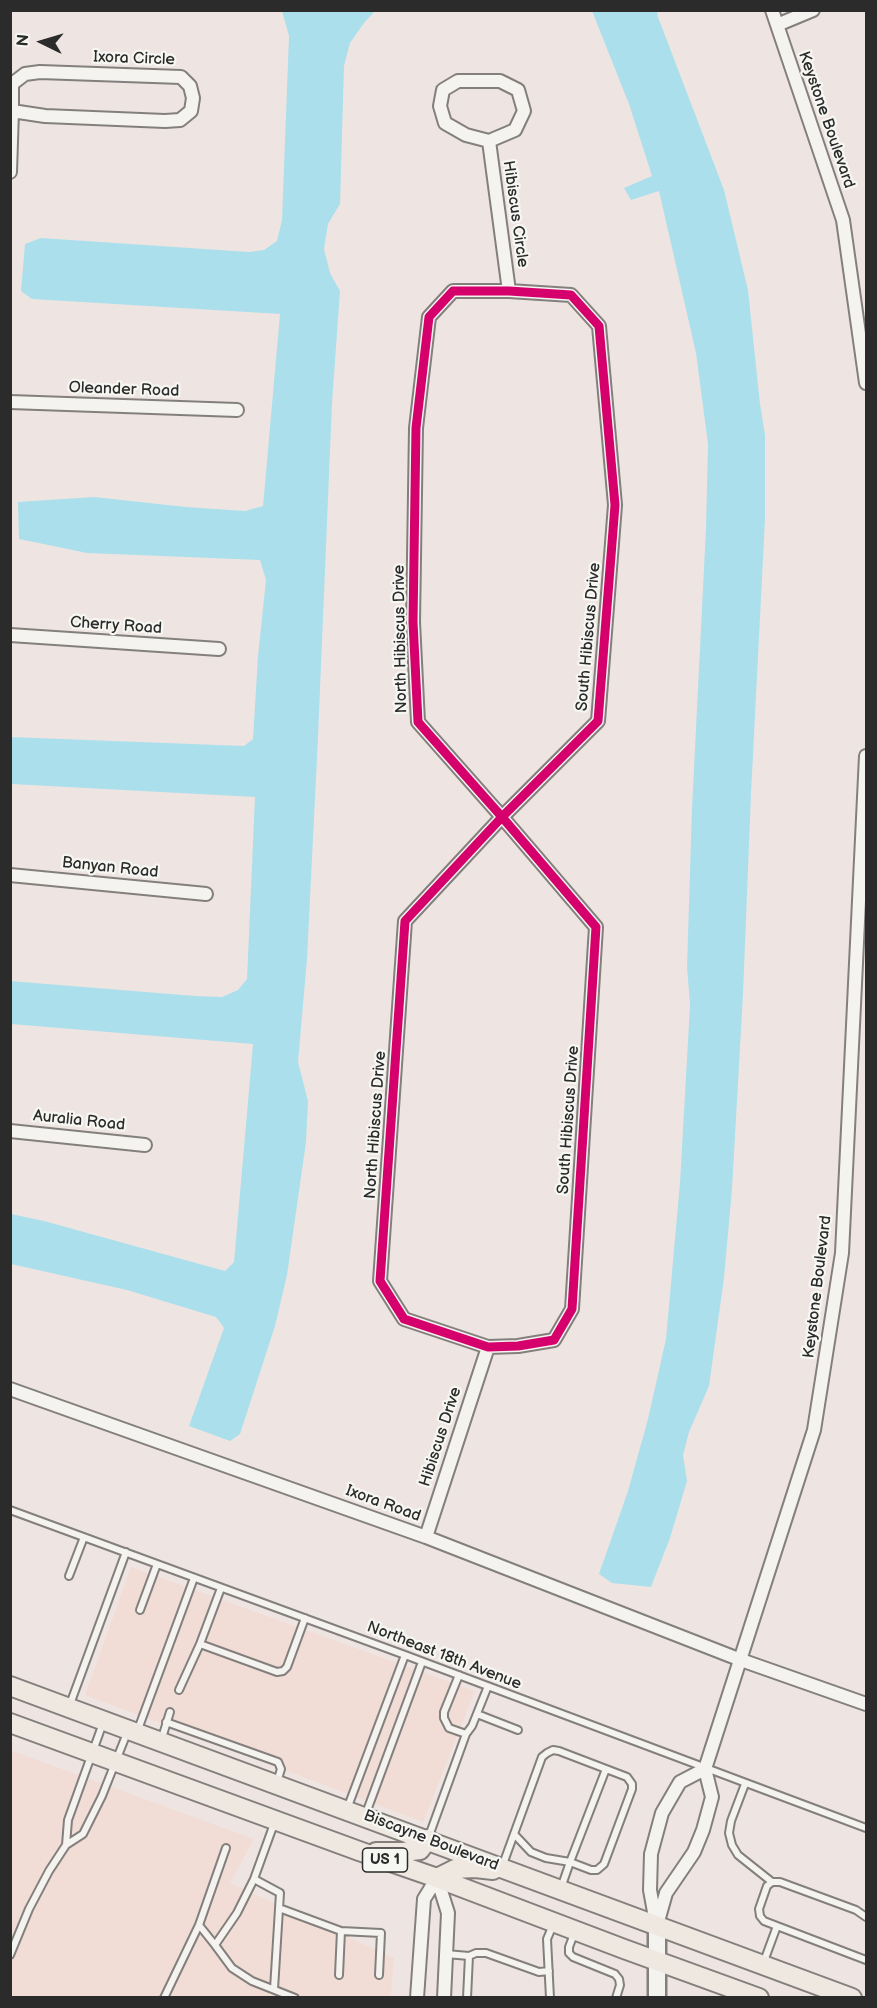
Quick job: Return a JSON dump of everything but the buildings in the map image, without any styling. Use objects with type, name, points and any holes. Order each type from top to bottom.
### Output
[{"type":"main road","name":"Biscayne Boulevard","points":[[10,1686],[852,1998]]},
{"type":"main road","name":"Biscayne Boulevard","points":[[10,1723],[759,1998]]},
{"type":"main road","points":[[359,1851],[420,1850],[428,1839]]},
{"type":"main road","points":[[437,1878],[455,1869],[507,1870]]},
{"type":"street","name":"Keystone Boulevard","points":[[772,10],[843,220],[867,383]]},
{"type":"street","points":[[777,25],[813,10]]},
{"type":"street","name":"Ixora Circle","points":[[40,72],[181,76],[190,86],[193,98],[190,111],[180,120],[45,116],[12,111],[12,84],[25,74],[40,72]]},
{"type":"street","name":"Hibiscus Circle","points":[[458,81],[500,81],[518,90],[524,111],[515,130],[489,141],[466,135],[445,123],[440,106],[443,90],[458,81]]},
{"type":"street","points":[[10,172],[12,111]]},
{"type":"street","name":"Hibiscus Circle","points":[[489,141],[509,291]]},
{"type":"street","name":"North Hibiscus Drive","points":[[488,1347],[404,1319],[380,1281],[405,921],[502,817],[418,722],[414,611],[416,429],[429,316],[453,291],[509,291]]},
{"type":"street","name":"South Hibiscus Drive","points":[[488,1347],[518,1346],[554,1340],[572,1309],[596,927],[502,817],[597,721],[615,505],[599,326],[571,295],[509,291]]},
{"type":"street","name":"Oleander Road","points":[[10,402],[237,410]]},
{"type":"street","name":"Cherry Road","points":[[10,635],[219,649]]},
{"type":"street","name":"Keystone Boulevard","points":[[705,1769],[814,1430],[842,1253],[867,756]]},
{"type":"street","name":"Banyan Road","points":[[10,875],[206,894]]},
{"type":"street","name":"Auralia Road","points":[[10,1131],[145,1145]]},
{"type":"street","name":"Hibiscus Drive","points":[[426,1537],[488,1347]]},
{"type":"street","name":"Ixora Road","points":[[10,1389],[426,1537],[741,1660],[867,1704]]},
{"type":"street","points":[[657,1925],[666,1893],[694,1852],[703,1830],[712,1797],[705,1769],[680,1782],[662,1813],[651,1854],[650,1890],[657,1925],[657,1998]]},
{"type":"street","points":[[437,1878],[448,1913],[444,1998]]},
{"type":"street","points":[[417,1998],[424,1899],[437,1878]]},
{"type":"lane","name":"Northeast 18th Avenue","points":[[10,1510],[867,1828]]},
{"type":"lane","points":[[69,1576],[84,1537]]},
{"type":"lane","points":[[69,1707],[126,1552]]},
{"type":"lane","points":[[140,1610],[157,1564]]},
{"type":"lane","points":[[10,1955],[29,1909],[49,1870],[66,1845],[83,1834],[132,1731],[194,1578]]},
{"type":"lane","points":[[179,1690],[200,1644],[221,1588]]},
{"type":"lane","points":[[200,1644],[277,1672],[283,1671],[287,1667],[305,1618]]},
{"type":"lane","points":[[347,1809],[405,1655]]},
{"type":"lane","points":[[365,1816],[422,1662]]},
{"type":"lane","points":[[459,1675],[444,1712],[444,1718],[449,1728],[466,1734]]},
{"type":"lane","points":[[428,1839],[466,1734],[488,1686]]},
{"type":"lane","points":[[160,1741],[170,1712]]},
{"type":"lane","points":[[477,1714],[518,1730]]},
{"type":"lane","points":[[66,1845],[68,1820],[104,1720]]},
{"type":"lane","points":[[166,1722],[278,1762],[281,1769],[276,1783]]},
{"type":"lane","points":[[507,1870],[514,1834],[542,1757],[547,1753],[559,1751],[627,1777],[632,1784],[601,1868],[591,1870],[560,1859],[546,1858],[531,1852],[514,1834]]},
{"type":"lane","points":[[560,1889],[606,1769]]},
{"type":"lane","points":[[745,1784],[731,1821],[729,1833],[738,1855],[772,1882],[780,1882],[856,1910],[867,1917]]},
{"type":"lane","points":[[215,1945],[237,1913],[254,1879],[276,1821]]},
{"type":"lane","points":[[164,1998],[199,1925],[226,1848]]},
{"type":"lane","points":[[254,1879],[280,1893],[274,1989]]},
{"type":"lane","points":[[772,1882],[767,1886],[759,1909],[764,1921],[867,1960]]},
{"type":"lane","points":[[279,1908],[340,1931],[381,1933],[379,1975]]},
{"type":"lane","points":[[550,1998],[546,1940],[554,1922]]},
{"type":"lane","points":[[199,1925],[232,1968],[252,1981],[295,1998]]},
{"type":"lane","points":[[763,1964],[777,1926]]},
{"type":"lane","points":[[575,1930],[569,1953],[573,1957],[615,1974],[620,1985],[616,1998]]},
{"type":"lane","points":[[339,1975],[340,1931]]},
{"type":"lane","points":[[446,1954],[469,1956],[486,1953],[539,1972],[549,1971]]},
{"type":"lane","points":[[467,1998],[469,1956]]},
{"type":"shaded area","points":[[131,1567],[475,1691],[423,1822],[85,1695]]},
{"type":"shaded area","points":[[10,1750],[254,1839],[230,1883],[394,1958],[391,1997],[11,1997]]},
{"type":"water","points":[[282,11],[375,11],[350,43],[344,66],[340,204],[328,224],[324,249],[330,273],[340,291],[332,403],[307,959],[298,1062],[308,1101],[306,1142],[287,1275],[275,1326],[240,1434],[230,1441],[189,1426],[224,1328],[216,1317],[127,1290],[11,1264],[11,1214],[225,1271],[234,1262],[253,1044],[11,1024],[10,981],[195,996],[222,997],[238,990],[247,979],[255,797],[11,784],[10,737],[244,746],[253,739],[266,580],[260,560],[87,553],[19,539],[18,502],[94,497],[245,511],[263,506],[280,314],[32,299],[21,291],[25,244],[41,238],[249,252],[264,250],[277,241],[282,220],[289,36]]},
{"type":"water","points":[[592,11],[657,11],[724,190],[748,290],[765,435],[765,519],[743,994],[732,1189],[724,1278],[709,1386],[689,1432],[683,1455],[687,1481],[670,1538],[651,1587],[612,1583],[599,1574],[628,1491],[648,1419],[666,1339],[680,1183],[690,1005],[687,967],[692,808],[708,444],[696,353],[659,191],[631,200],[624,188],[652,176],[629,104]]},
{"type":"cycle path","points":[[488,1347],[404,1319],[380,1281],[405,921],[502,817],[598,721],[615,505],[599,326],[571,295],[509,291],[453,291],[429,317],[416,428],[413,622],[418,722],[502,817],[596,927],[572,1309],[554,1340],[518,1346],[488,1347]]}]
